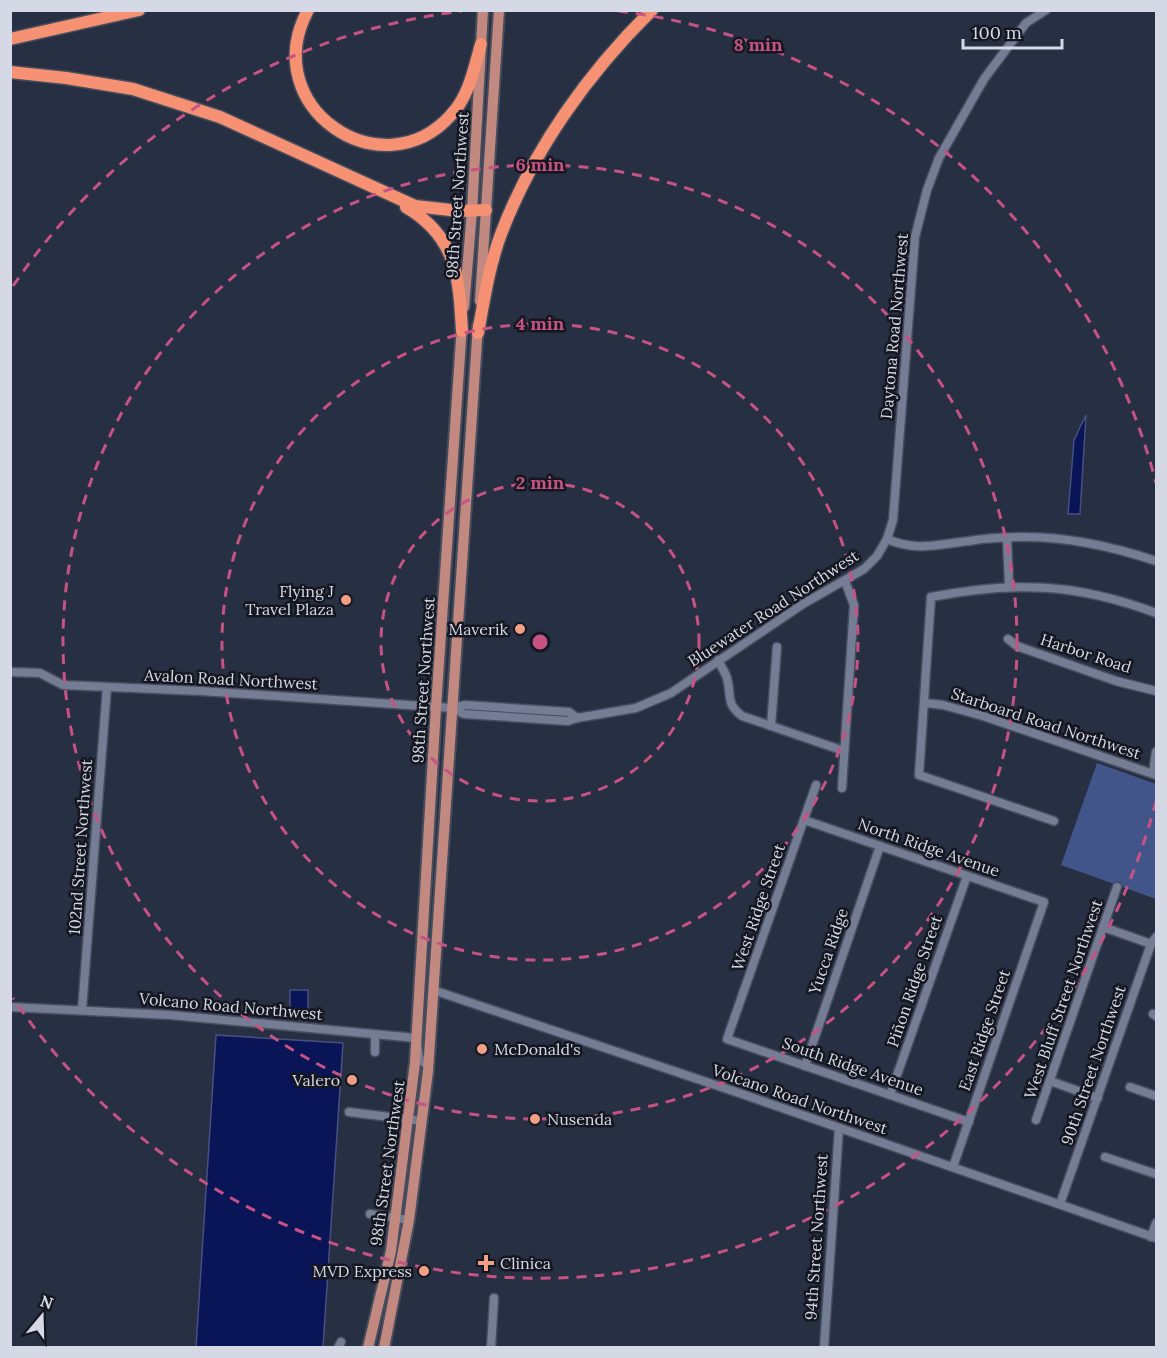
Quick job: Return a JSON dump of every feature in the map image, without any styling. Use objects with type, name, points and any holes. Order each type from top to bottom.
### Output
[{"type":"highway","points":[[10,39],[139,10]]},
{"type":"highway","points":[[308,10],[298,35],[296,54],[297,73],[303,92],[313,108],[327,123],[352,138],[368,143],[408,141],[431,131],[446,120],[458,107],[467,90],[481,44]]},
{"type":"highway","points":[[478,333],[495,253],[525,180],[542,150],[587,84],[632,29],[652,10]]},
{"type":"highway","points":[[10,72],[133,89],[180,103],[246,128],[415,206],[486,210]]},
{"type":"highway","points":[[382,192],[429,224],[451,253],[459,280],[462,331]]},
{"type":"main road","name":"98th Street Northwest","points":[[368,1347],[391,1251],[416,1038],[436,707],[472,211],[483,10]]},
{"type":"main road","name":"98th Street Northwest","points":[[384,1347],[409,1220],[422,1121],[424,1062],[433,990],[460,607],[499,10]]},
{"type":"main road","points":[[422,938],[427,950],[426,987],[433,990]]},
{"type":"main road","points":[[418,1009],[423,1025],[424,1062]]},
{"type":"street","name":"Daytona Road Northwest","points":[[887,539],[893,520],[915,237],[927,190],[939,158],[984,80],[1026,24],[1046,10]]},
{"type":"street","points":[[887,539],[909,547],[924,548],[968,541],[1042,537],[1124,551],[1156,561]]},
{"type":"street","points":[[1007,538],[1009,586]]},
{"type":"street","name":"Bluewater Road Northwest","points":[[452,708],[464,714],[568,721],[636,708],[671,693],[803,604],[864,569],[877,556],[887,539]]},
{"type":"street","points":[[842,788],[854,605],[844,581]]},
{"type":"street","points":[[1054,821],[919,775],[931,597],[1009,586],[1049,587],[1100,594],[1156,613]]},
{"type":"street","name":"Harbor Road","points":[[1008,639],[1017,646],[1105,677],[1156,691]]},
{"type":"street","points":[[771,726],[777,647]]},
{"type":"street","points":[[718,660],[726,675],[729,701],[734,710],[742,716],[844,751]]},
{"type":"street","name":"Avalon Road Northwest","points":[[10,672],[40,673],[63,685],[452,708]]},
{"type":"street","name":"102nd Street Northwest","points":[[82,1010],[107,687]]},
{"type":"street","name":"Starboard Road Northwest","points":[[925,703],[943,705],[983,716],[1155,775]]},
{"type":"street","points":[[1155,775],[1156,752]]},
{"type":"street","name":"West Ridge Street","points":[[728,1039],[816,785]]},
{"type":"street","name":"North Ridge Avenue","points":[[804,820],[1044,902]]},
{"type":"street","name":"Yucca Ridge","points":[[805,1066],[880,846]]},
{"type":"street","name":"Piñon Ridge Street","points":[[890,1095],[967,876]]},
{"type":"street","name":"West Bluff Street Northwest","points":[[1036,1120],[1117,887]]},
{"type":"street","name":"East Ridge Street","points":[[953,1167],[1044,902]]},
{"type":"street","points":[[1103,927],[1155,939]]},
{"type":"street","name":"90th Street Northwest","points":[[1060,1204],[1155,939]]},
{"type":"street","name":"Volcano Road Northwest","points":[[433,990],[1154,1238]]},
{"type":"street","name":"Volcano Road Northwest","points":[[10,1007],[170,1015],[416,1038]]},
{"type":"street","points":[[375,1035],[375,1052]]},
{"type":"street","points":[[416,1038],[424,1062]]},
{"type":"street","name":"South Ridge Avenue","points":[[728,1039],[969,1122]]},
{"type":"street","points":[[1050,1081],[1098,1098]]},
{"type":"street","points":[[1130,1088],[1156,1096]]},
{"type":"street","points":[[348,1112],[422,1121]]},
{"type":"street","name":"94th Street Northwest","points":[[824,1347],[839,1128]]},
{"type":"street","points":[[1105,1156],[1156,1174]]},
{"type":"street","points":[[370,1214],[409,1220]]},
{"type":"street","points":[[1154,1238],[1156,1224]]},
{"type":"street","points":[[491,1347],[494,1298]]},
{"type":"shaded area","points":[[1086,415],[1080,514],[1068,514],[1074,440]]},
{"type":"shaded area","points":[[1097,763],[1156,784],[1156,899],[1061,865]]},
{"type":"shaded area","points":[[290,990],[308,990],[308,1010],[290,1010]]},
{"type":"shaded area","points":[[216,1035],[343,1043],[323,1347],[196,1347]]},
{"type":"place","name":"Flying J Travel Plaza","points":[[346,600]]},
{"type":"place","name":"Maverik","points":[[520,629]]},
{"type":"place","name":"McDonald's","points":[[482,1049]]},
{"type":"place","name":"Valero","points":[[352,1080]]},
{"type":"place","name":"Nusenda","points":[[535,1119]]},
{"type":"place","name":"Clinica","points":[[486,1263]]},
{"type":"place","name":"MVD Express","points":[[424,1271]]}]
